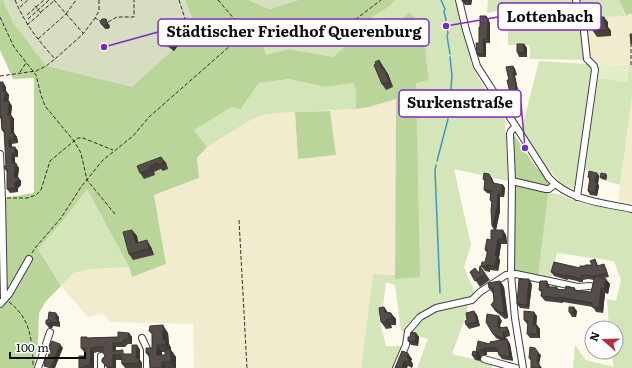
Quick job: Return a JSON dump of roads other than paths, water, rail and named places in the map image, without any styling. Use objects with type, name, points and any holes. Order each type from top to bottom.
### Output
[{"type":"street","points":[[459,0],[474,62],[543,170],[555,184],[577,197],[632,209]]},
{"type":"street","points":[[576,0],[583,22],[587,59],[594,66],[595,70],[577,197]]},
{"type":"street","points":[[515,127],[512,129],[510,134],[512,181],[511,274],[515,318],[523,368]]},
{"type":"street","points":[[0,154],[2,177],[2,302]]},
{"type":"street","points":[[512,181],[546,189],[549,189],[555,184]]},
{"type":"street","points":[[2,302],[9,294],[29,259]]},
{"type":"street","points":[[396,368],[404,350],[408,331],[420,317],[429,311],[442,306],[472,300],[506,275],[516,274],[578,287],[590,286]]},
{"type":"street","points":[[38,368],[50,332]]},
{"type":"street","points":[[142,338],[147,349],[147,368]]},
{"type":"street","points":[[101,356],[101,368]]},
{"type":"street","points":[[484,359],[516,368]]},
{"type":"waterway","points":[[441,0],[445,9],[445,23],[448,33],[447,36],[450,54]]},
{"type":"waterway","points":[[449,115],[452,75],[450,57]]},
{"type":"waterway","points":[[437,161],[448,119]]},
{"type":"waterway","points":[[436,165],[440,293]]},
{"type":"place","name":"Lottenbach","points":[[446,26]]},
{"type":"place","name":"Städtischer Friedhof Querenburg","points":[[104,47]]},
{"type":"place","name":"Surkenstraße","points":[[525,148]]}]
